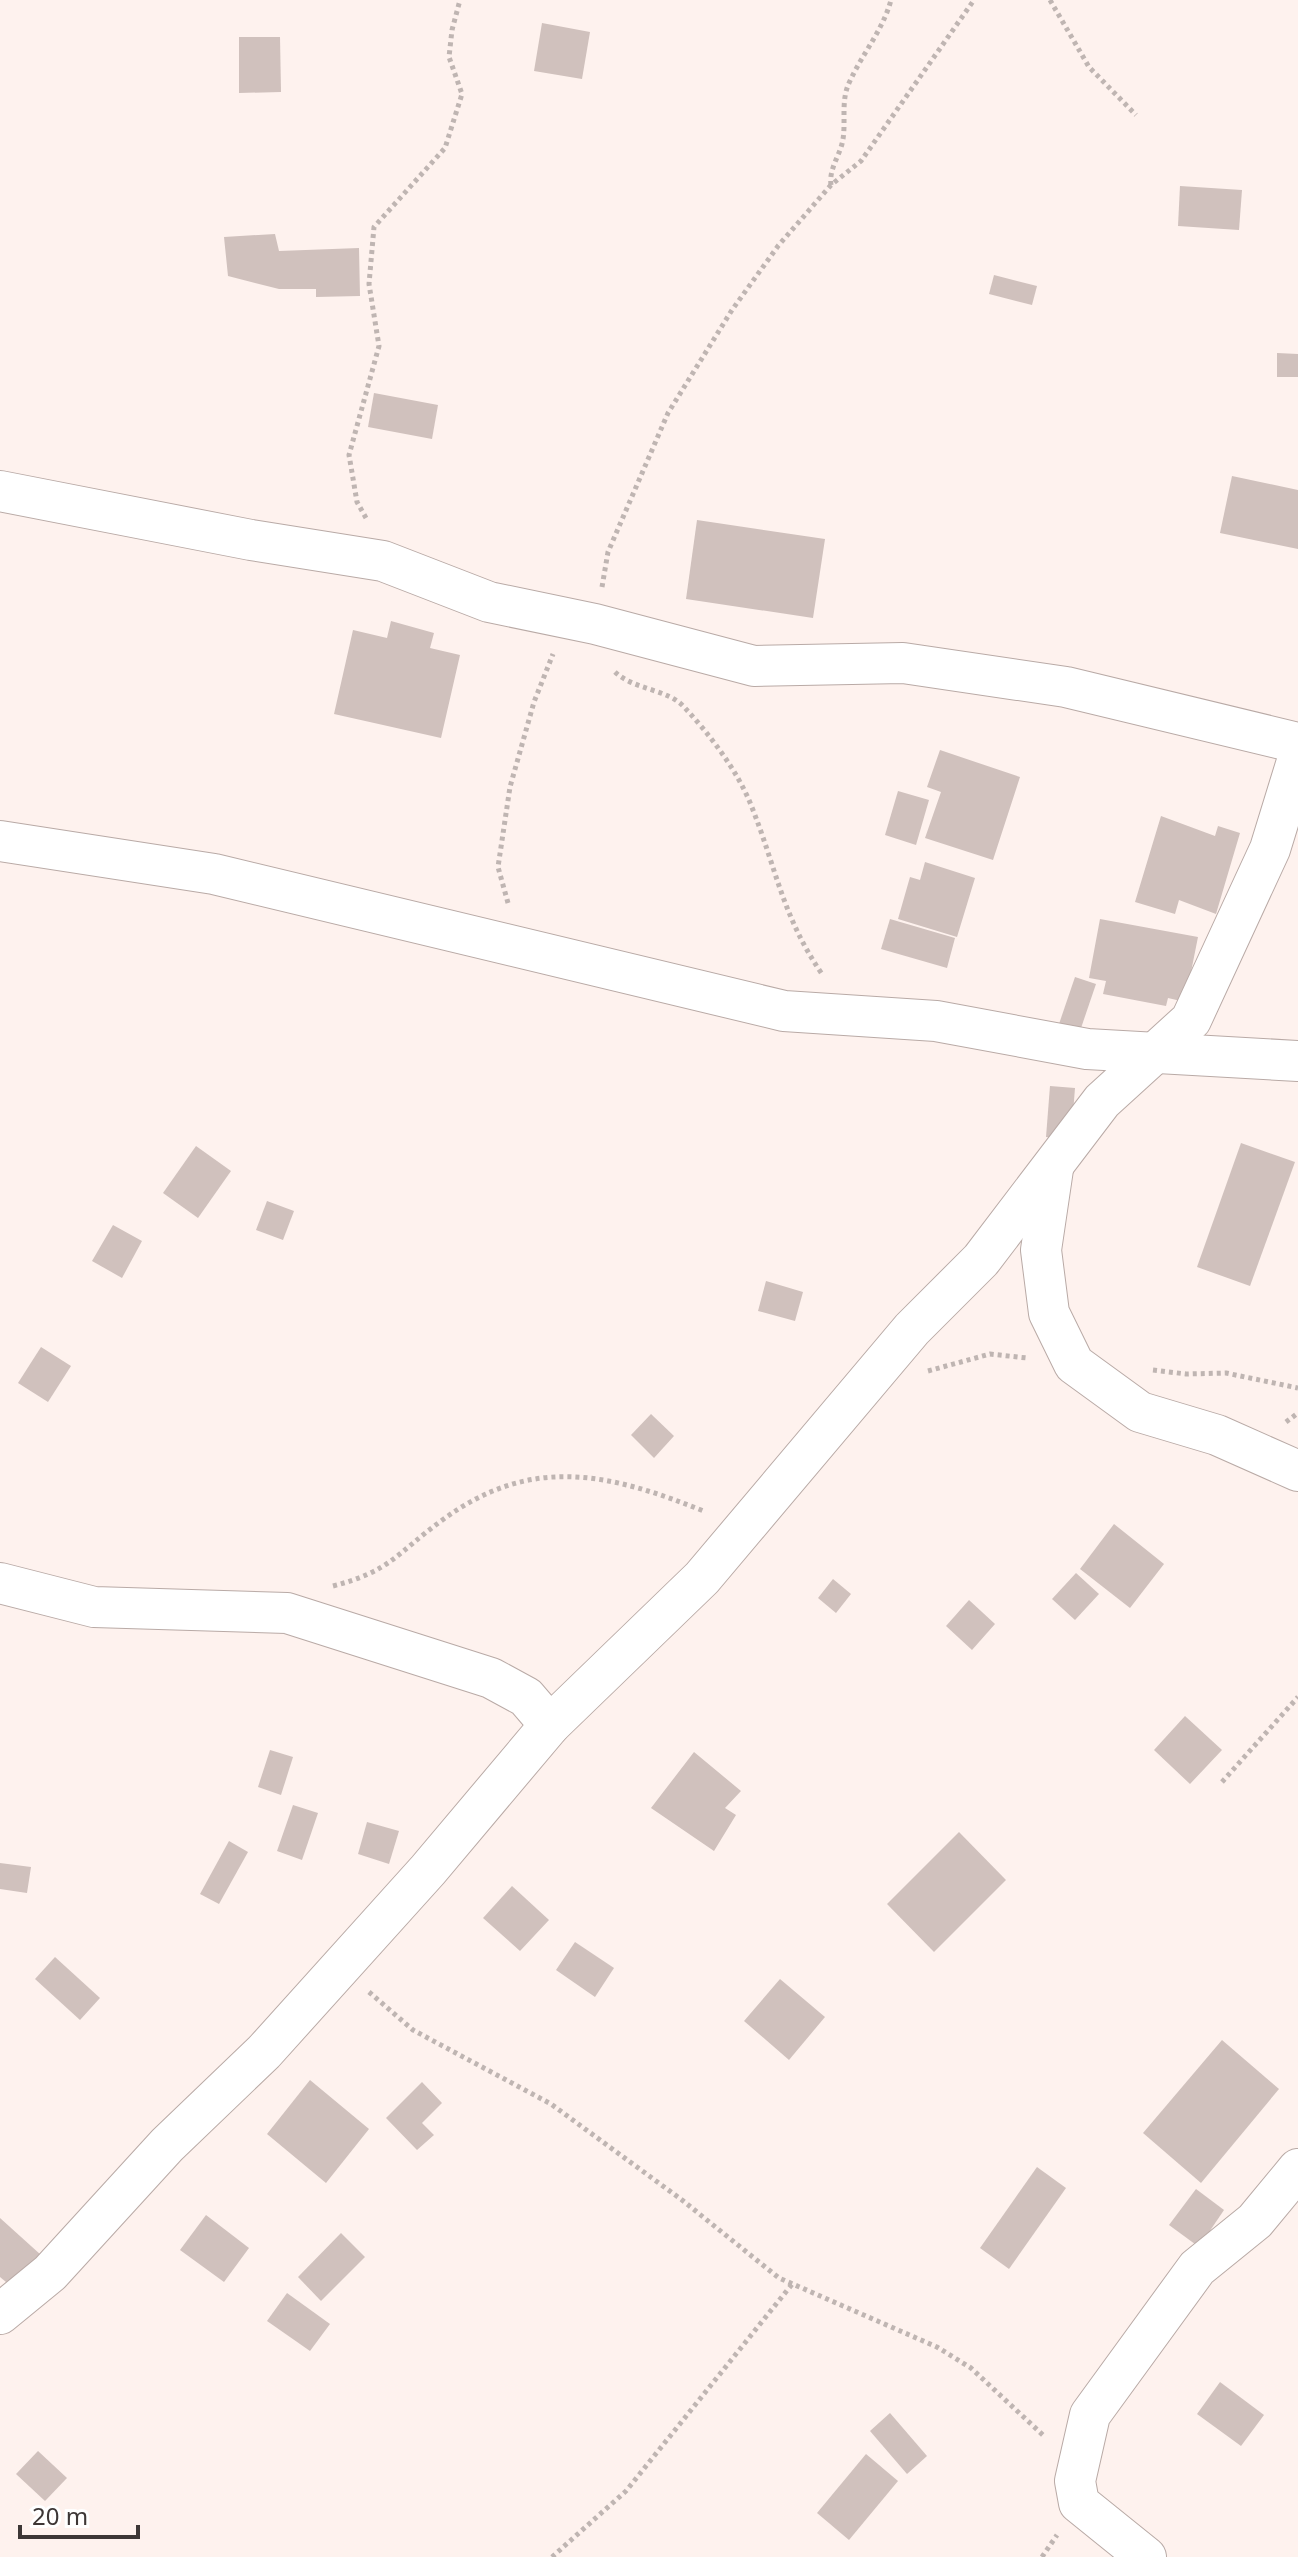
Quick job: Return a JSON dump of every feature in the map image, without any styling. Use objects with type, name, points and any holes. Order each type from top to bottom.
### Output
[{"type":"street","points":[[0,491],[251,540],[383,561],[489,602],[595,624],[754,666],[903,663],[1066,687],[1298,743]]},
{"type":"street","points":[[0,2314],[50,2273],[167,2145],[264,2052],[428,1870],[550,1725],[702,1578],[912,1329],[981,1260],[1102,1101],[1191,1020],[1270,849],[1298,758]]},
{"type":"street","points":[[0,841],[214,874],[784,1011],[936,1021],[1087,1049],[1298,1061]]},
{"type":"street","points":[[1054,1165],[1041,1250],[1049,1313],[1074,1364],[1140,1412],[1217,1435],[1298,1471]]},
{"type":"street","points":[[0,1583],[94,1607],[287,1613],[491,1678],[526,1697],[550,1725]]},
{"type":"street","points":[[1146,2557],[1079,2503],[1075,2481],[1090,2415],[1197,2268],[1255,2221],[1298,2169]]},
{"type":"path","points":[[401,568],[377,537],[357,502],[349,455],[379,346],[369,284],[374,227],[445,148],[462,94],[449,57],[460,0]]},
{"type":"path","points":[[831,185],[830,177],[843,142],[843,108],[848,85],[887,16],[891,0]]},
{"type":"path","points":[[850,1015],[813,962],[782,903],[751,804],[736,775],[683,705],[625,681],[596,654],[595,624],[608,552],[668,413],[732,310],[778,246],[831,185],[861,161],[974,0]]},
{"type":"path","points":[[1050,0],[1089,67],[1136,115]]},
{"type":"path","points":[[533,949],[512,919],[498,867],[510,787],[534,702],[560,635],[595,624]]},
{"type":"path","points":[[323,1588],[361,1579],[397,1561],[440,1522],[486,1491],[556,1474],[621,1483],[744,1527]]},
{"type":"path","points":[[1222,1782],[1298,1697]]},
{"type":"path","points":[[340,1967],[413,2030],[477,2061],[551,2104],[682,2200],[779,2278],[937,2347],[971,2368],[1043,2435],[1048,2448]]},
{"type":"path","points":[[552,2557],[626,2491],[793,2283]]},
{"type":"building","points":[[542,23],[590,32],[582,79],[534,71]]},
{"type":"building","points":[[239,37],[280,37],[281,92],[239,93]]},
{"type":"building","points":[[1180,186],[1242,190],[1239,230],[1178,226]]},
{"type":"building","points":[[275,234],[279,251],[359,248],[360,296],[316,297],[316,289],[279,289],[228,276],[224,237]]},
{"type":"building","points":[[994,275],[1037,286],[1032,305],[989,294]]},
{"type":"building","points":[[1277,353],[1298,354],[1298,377],[1277,377]]},
{"type":"building","points":[[374,393],[438,405],[432,439],[368,427]]},
{"type":"building","points":[[1232,476],[1298,490],[1298,549],[1220,533]]},
{"type":"building","points":[[697,520],[825,539],[813,618],[686,599]]},
{"type":"building","points":[[391,621],[434,633],[430,648],[460,655],[441,738],[334,714],[353,630],[387,638]]},
{"type":"building","points":[[940,750],[1020,777],[993,860],[925,838],[941,792],[927,787]]},
{"type":"building","points":[[898,791],[929,800],[916,845],[885,835]]},
{"type":"building","points":[[1161,816],[1215,836],[1218,826],[1240,833],[1216,914],[1179,900],[1175,914],[1135,902]]},
{"type":"building","points":[[925,862],[975,878],[957,937],[898,919],[910,877],[920,880]]},
{"type":"building","points":[[890,919],[955,938],[947,968],[881,949]]},
{"type":"building","points":[[1100,919],[1198,937],[1185,1002],[1168,998],[1166,1006],[1103,994],[1106,981],[1089,978]]},
{"type":"building","points":[[1075,977],[1096,984],[1080,1031],[1059,1024]]},
{"type":"building","points":[[1050,1086],[1075,1088],[1071,1139],[1046,1137]]},
{"type":"building","points":[[1241,1143],[1295,1162],[1250,1286],[1197,1267]]},
{"type":"building","points":[[196,1146],[231,1171],[198,1218],[163,1193]]},
{"type":"building","points":[[267,1201],[294,1211],[283,1240],[256,1230]]},
{"type":"building","points":[[113,1225],[142,1241],[122,1278],[92,1261]]},
{"type":"building","points":[[766,1281],[803,1292],[795,1321],[758,1311]]},
{"type":"building","points":[[41,1347],[71,1366],[48,1402],[18,1383]]},
{"type":"building","points":[[651,1414],[674,1436],[654,1458],[631,1435]]},
{"type":"building","points":[[1114,1524],[1164,1564],[1130,1608],[1080,1569]]},
{"type":"building","points":[[1076,1573],[1099,1594],[1075,1620],[1052,1599]]},
{"type":"building","points":[[833,1579],[851,1594],[836,1613],[818,1598]]},
{"type":"building","points":[[969,1600],[995,1624],[972,1650],[946,1626]]},
{"type":"building","points":[[1185,1716],[1222,1750],[1190,1784],[1154,1750]]},
{"type":"building","points":[[270,1750],[293,1757],[281,1795],[258,1787]]},
{"type":"building","points":[[694,1752],[741,1791],[725,1808],[736,1815],[714,1851],[651,1808]]},
{"type":"building","points":[[293,1805],[318,1813],[302,1860],[277,1851]]},
{"type":"building","points":[[367,1822],[399,1831],[389,1864],[358,1854]]},
{"type":"building","points":[[959,1832],[1006,1880],[934,1952],[887,1904]]},
{"type":"building","points":[[229,1841],[248,1852],[219,1904],[200,1894]]},
{"type":"building","points":[[0,1863],[31,1867],[27,1893],[0,1889]]},
{"type":"building","points":[[512,1886],[549,1920],[520,1951],[483,1918]]},
{"type":"building","points":[[575,1942],[614,1968],[595,1997],[556,1970]]},
{"type":"building","points":[[55,1957],[100,1998],[80,2020],[35,1979]]},
{"type":"building","points":[[780,1979],[825,2017],[789,2060],[744,2021]]},
{"type":"building","points":[[1222,2040],[1279,2089],[1201,2183],[1143,2133]]},
{"type":"building","points":[[310,2080],[369,2129],[326,2183],[267,2134]]},
{"type":"building","points":[[422,2082],[442,2103],[422,2123],[434,2135],[417,2150],[386,2118]]},
{"type":"building","points":[[1037,2167],[1066,2188],[1009,2269],[980,2248]]},
{"type":"building","points":[[1196,2189],[1224,2210],[1199,2247],[1169,2225]]},
{"type":"building","points":[[206,2215],[249,2248],[224,2282],[180,2250]]},
{"type":"building","points":[[0,2218],[41,2255],[12,2287],[0,2277]]},
{"type":"building","points":[[341,2233],[365,2257],[321,2301],[298,2277]]},
{"type":"building","points":[[287,2293],[330,2324],[310,2351],[267,2321]]},
{"type":"building","points":[[1220,2382],[1264,2415],[1241,2446],[1197,2414]]},
{"type":"building","points":[[890,2413],[927,2456],[907,2474],[870,2431]]},
{"type":"building","points":[[38,2451],[67,2478],[45,2501],[16,2474]]},
{"type":"building","points":[[866,2454],[898,2481],[849,2540],[817,2513]]}]
